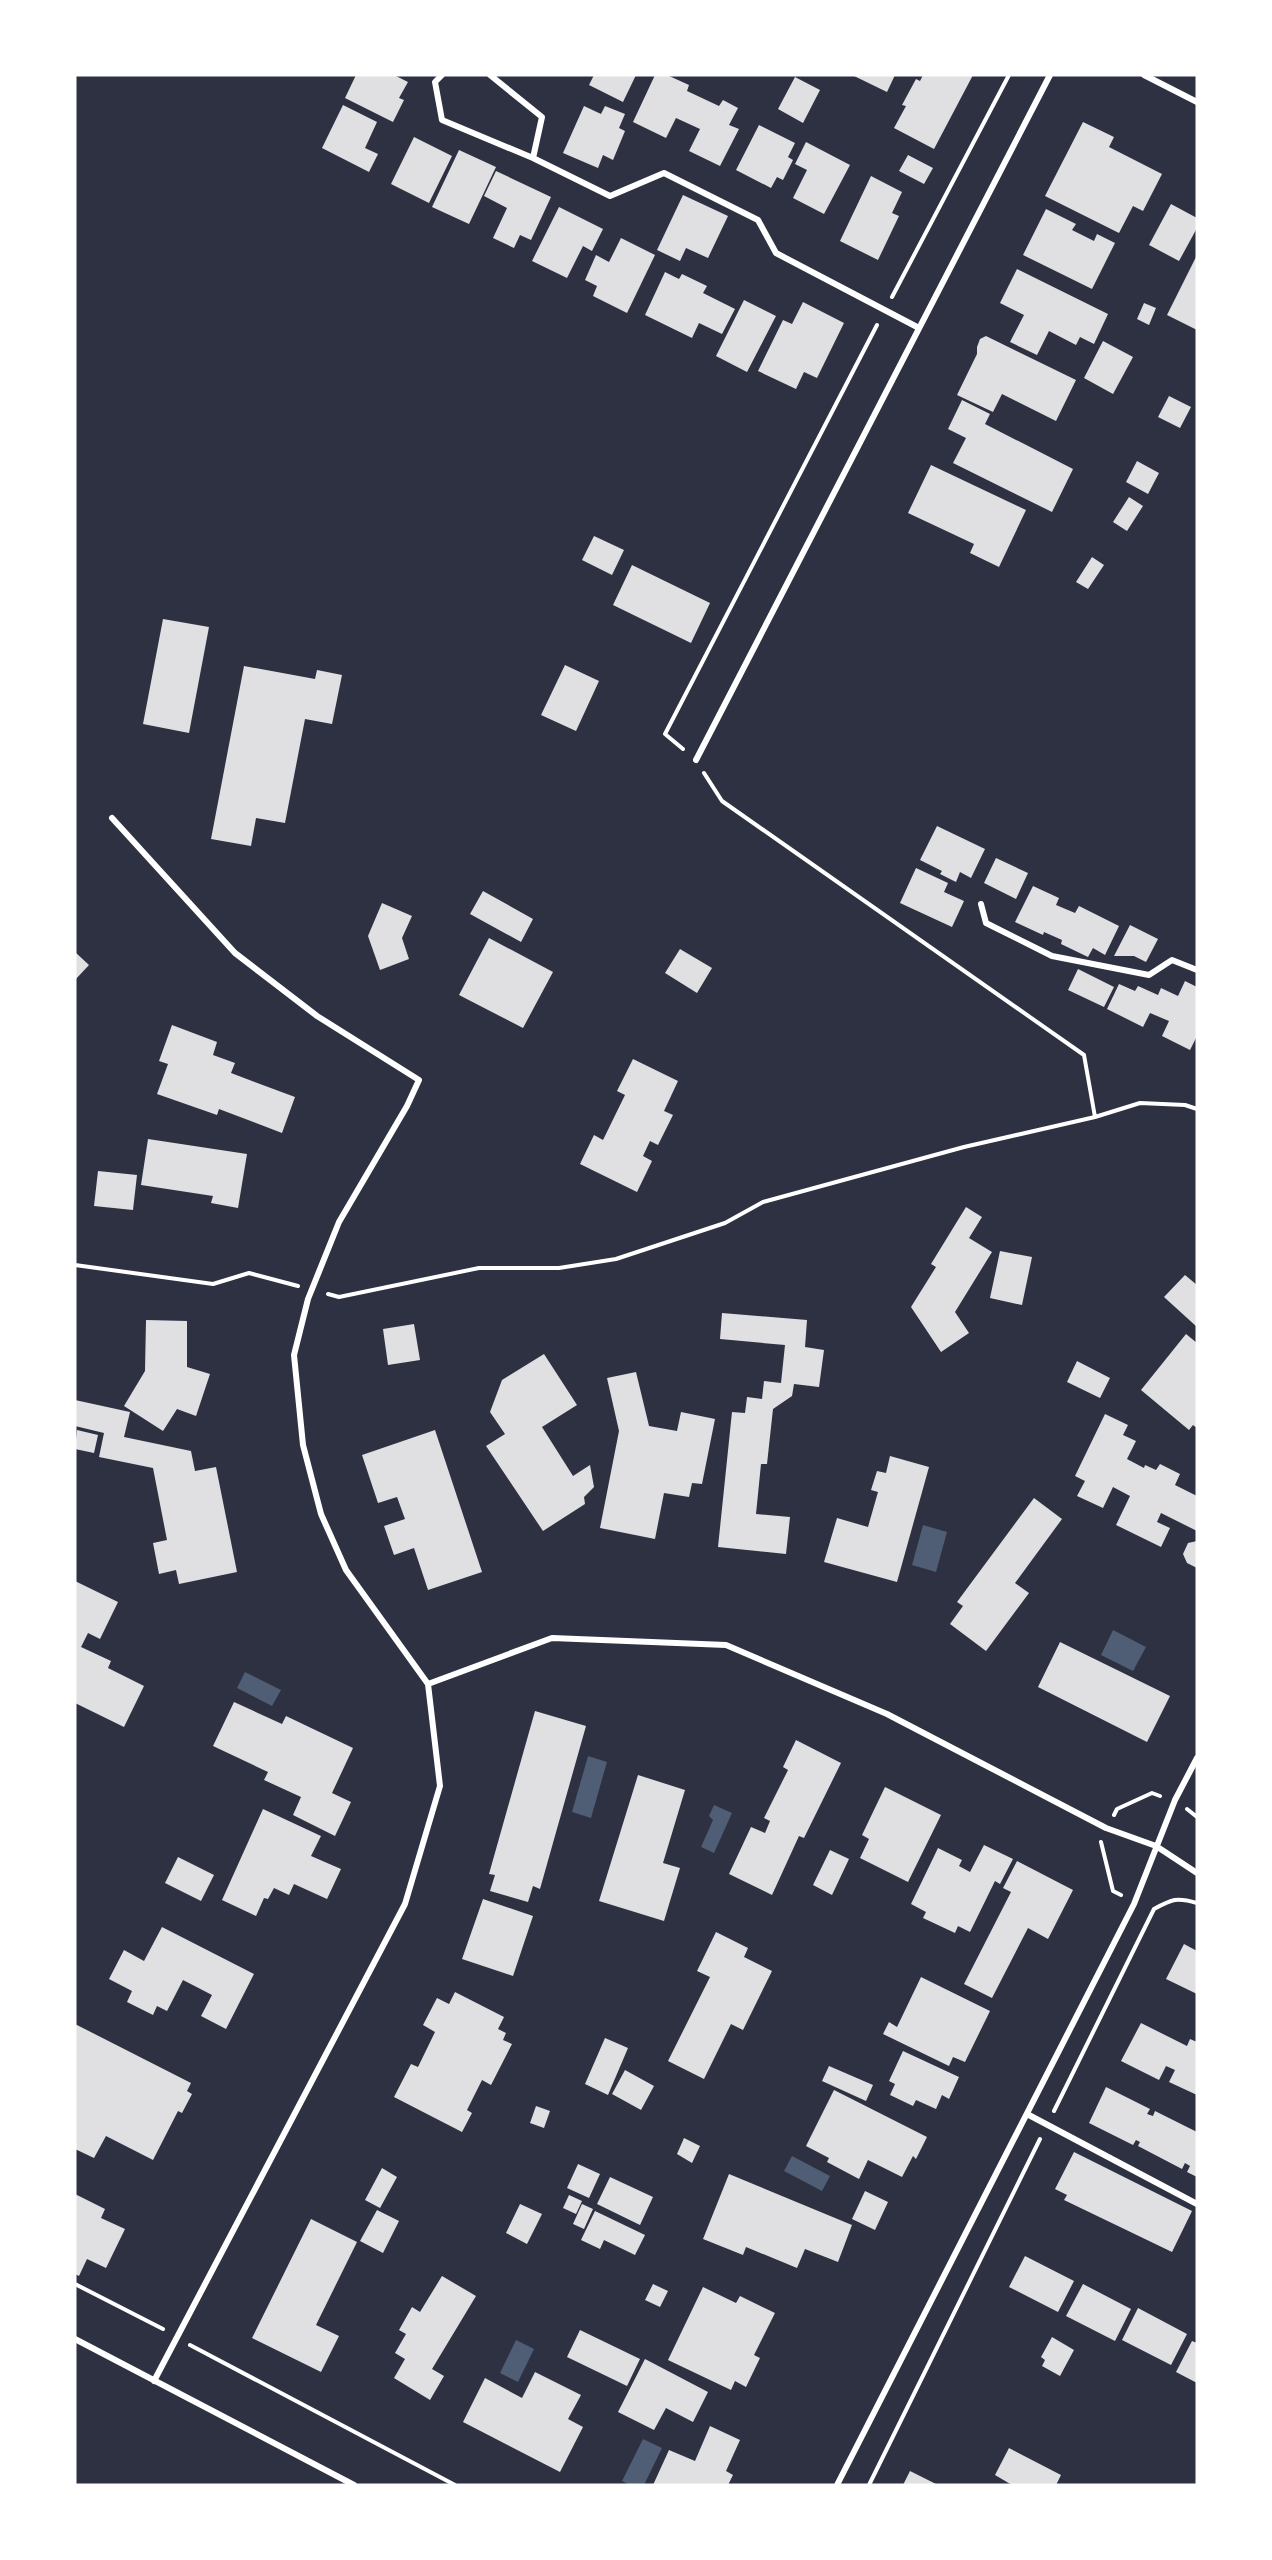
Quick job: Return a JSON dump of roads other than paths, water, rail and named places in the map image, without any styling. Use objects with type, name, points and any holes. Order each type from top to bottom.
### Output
[{"type":"street","points":[[442,75],[435,82],[442,120],[533,158],[610,196],[664,173],[758,220],[776,253],[919,328]]},
{"type":"street","points":[[490,75],[542,117],[533,158]]},
{"type":"street","points":[[696,760],[1050,75]]},
{"type":"street","points":[[1144,75],[1197,102]]},
{"type":"street","points":[[112,818],[235,953],[317,1016],[419,1080],[407,1106],[339,1222],[311,1290],[294,1355],[303,1445],[321,1514],[346,1570],[428,1684],[440,1786],[405,1904],[154,2381]]},
{"type":"street","points":[[981,904],[986,923],[1052,956],[1149,975],[1172,960],[1197,970]]},
{"type":"street","points":[[428,1684],[552,1638],[726,1645],[887,1714],[1106,1828],[1156,1846],[1197,1873]]},
{"type":"street","points":[[837,2485],[1134,1904],[1175,1800],[1197,1758]]},
{"type":"street","points":[[1026,2114],[1197,2204]]},
{"type":"street","points":[[75,2339],[354,2485]]},
{"type":"water","points":[[923,1525],[947,1532],[936,1572],[912,1565]]},
{"type":"water","points":[[1113,1630],[1146,1647],[1133,1671],[1101,1655]]},
{"type":"water","points":[[245,1672],[281,1690],[272,1706],[237,1688]]},
{"type":"water","points":[[588,1756],[607,1762],[591,1818],[572,1812]]},
{"type":"water","points":[[714,1805],[732,1813],[714,1853],[701,1847],[713,1820],[709,1816]]},
{"type":"water","points":[[792,2156],[830,2176],[822,2191],[784,2171]]},
{"type":"water","points":[[516,2340],[534,2349],[518,2382],[500,2373]]},
{"type":"water","points":[[643,2439],[662,2448],[644,2485],[630,2485],[622,2481]]}]
